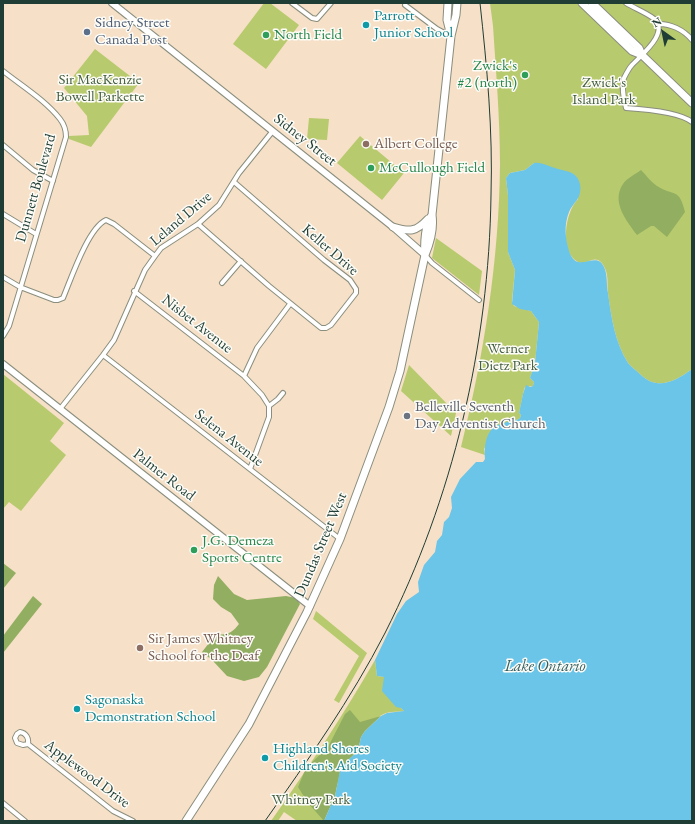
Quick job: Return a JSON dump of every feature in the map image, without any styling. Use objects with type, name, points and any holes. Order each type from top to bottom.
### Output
[{"type":"main road","name":"Sidney Street","points":[[112,3],[393,227],[425,255]]},
{"type":"main road","name":"Dundas Street West","points":[[448,3],[447,20],[451,36]]},
{"type":"main road","name":"Dundas Street West","points":[[186,821],[249,724],[310,606],[340,539],[389,407],[400,371],[425,255],[424,246],[430,217],[451,36],[457,3]]},
{"type":"main road","points":[[582,3],[632,51],[642,55],[692,103]]},
{"type":"main road","points":[[592,3],[639,48],[642,55]]},
{"type":"main road","points":[[393,227],[412,231],[417,229],[430,217]]},
{"type":"main road","name":"Palmer Road","points":[[3,364],[310,606]]},
{"type":"street","points":[[292,3],[312,18],[317,19],[331,3]]},
{"type":"street","points":[[626,3],[654,18],[658,30],[656,38],[631,66],[624,78],[622,88],[626,108],[643,109],[668,114],[688,119],[692,122]]},
{"type":"street","points":[[405,5],[437,29],[451,36]]},
{"type":"street","points":[[657,24],[663,23],[682,30],[692,40]]},
{"type":"street","name":"Dunnett Boulevard","points":[[3,71],[42,102],[61,120],[66,130],[65,142],[9,326],[3,336]]},
{"type":"street","name":"Leland Drive","points":[[60,409],[114,340],[134,291],[145,270],[161,248],[198,224],[219,205],[239,173],[272,132]]},
{"type":"street","points":[[3,145],[33,170],[53,181]]},
{"type":"street","name":"Keller Drive","points":[[198,224],[290,304],[321,328],[326,328],[331,325],[356,293],[356,289],[350,280],[324,260],[234,182]]},
{"type":"street","points":[[3,214],[36,234]]},
{"type":"street","points":[[3,278],[20,287],[54,300],[63,298],[79,258],[99,226],[106,220],[114,224],[155,256]]},
{"type":"street","name":"Sidney Street","points":[[425,255],[432,263],[479,300]]},
{"type":"street","points":[[222,283],[241,261]]},
{"type":"street","name":"Nisbet Avenue","points":[[134,291],[244,376],[262,395],[269,406]]},
{"type":"street","points":[[244,376],[257,348],[290,304]]},
{"type":"street","name":"Selena Avenue","points":[[103,355],[340,539]]},
{"type":"street","points":[[250,469],[269,417],[269,406],[284,393]]},
{"type":"street","name":"Applewood Drive","points":[[28,744],[113,811],[133,821]]},
{"type":"street","points":[[3,803],[25,821]]},
{"type":"green space","name":"North Field","points":[[264,3],[270,3],[299,25],[266,69],[233,44]]},
{"type":"green space","name":"Zwick's Island Park","points":[[490,3],[692,3],[692,369],[680,377],[660,383],[647,380],[628,363],[620,347],[614,329],[608,293],[607,275],[604,266],[600,261],[595,259],[583,263],[578,262],[572,257],[568,250],[566,241],[567,222],[573,205],[578,199],[573,174],[534,163],[525,170],[510,173],[506,178],[508,195],[508,252],[515,270],[512,301],[514,306],[531,311],[539,322],[535,363],[530,378],[534,382],[533,386],[525,387],[519,413],[521,415],[520,418],[497,426],[484,449],[485,455],[461,447],[477,377],[489,307],[497,236],[500,165],[498,96]]},
{"type":"green space","name":"Sir MacKenzie Bowell Parkette","points":[[95,49],[139,83],[91,147],[69,139],[69,136],[89,135],[87,116],[64,88]]},
{"type":"green space","points":[[309,118],[329,119],[327,140],[307,139]]},
{"type":"green space","name":"McCullough Field","points":[[360,136],[404,173],[382,200],[337,163]]},
{"type":"green space","points":[[641,170],[657,186],[678,196],[683,204],[685,212],[667,237],[654,226],[651,226],[637,235],[621,211],[619,197],[623,184]]},
{"type":"green space","points":[[436,238],[482,271],[479,295],[432,258]]},
{"type":"green space","points":[[409,365],[456,413],[451,436],[401,391]]},
{"type":"green space","points":[[3,374],[64,423],[50,441],[66,455],[21,511],[9,502],[3,509]]},
{"type":"green space","points":[[3,563],[16,573],[3,589]]},
{"type":"green space","points":[[218,576],[234,594],[247,600],[286,596],[296,598],[300,604],[267,667],[259,677],[244,681],[227,676],[202,652],[216,634],[229,633],[239,624],[231,613],[221,607],[213,599],[214,585]]},
{"type":"green space","points":[[33,596],[42,604],[3,653],[3,636]]},
{"type":"green space","points":[[316,611],[367,653],[339,703],[334,700],[359,656],[313,619]]},
{"type":"green space","name":"Whitney Park","points":[[375,660],[377,676],[385,677],[404,711],[386,713],[375,720],[365,731],[356,745],[340,777],[324,821],[297,821],[284,812],[278,821],[271,821],[325,742]]},
{"type":"green space","points":[[350,710],[360,722],[381,716],[365,731],[361,737],[358,751],[347,761],[340,771],[335,796],[324,821],[308,803],[298,787],[306,768],[328,747],[345,714]]},
{"type":"water","name":"Lake Ontario","points":[[534,163],[543,164],[570,172],[575,175],[579,181],[580,193],[570,210],[566,222],[566,236],[569,251],[572,258],[577,262],[596,260],[601,262],[604,267],[614,329],[620,347],[628,363],[647,380],[660,383],[680,377],[692,369],[692,821],[324,821],[335,796],[340,771],[347,761],[358,751],[361,737],[365,731],[381,716],[387,713],[404,711],[401,708],[396,707],[382,691],[384,677],[377,676],[375,660],[397,614],[406,601],[419,592],[418,582],[424,565],[435,552],[437,541],[442,535],[444,522],[449,517],[452,508],[451,497],[460,479],[476,462],[483,462],[485,459],[486,443],[490,431],[498,425],[520,418],[521,415],[519,413],[526,385],[530,387],[533,386],[534,382],[530,378],[535,363],[539,322],[531,311],[520,309],[512,304],[515,270],[508,252],[508,195],[506,178],[510,173],[525,170]]},
{"type":"railway","points":[[265,821],[313,752],[358,682],[385,633],[409,582],[430,529],[448,475],[463,420],[475,364],[489,251],[491,147],[489,99],[480,3]]},
{"type":"place","name":"Parrott Junior School","points":[[366,25]]},
{"type":"place","name":"Sidney Street Canada Post","points":[[87,32]]},
{"type":"place","name":"North Field","points":[[266,35]]},
{"type":"place","name":"Zwick's #2 (north)","points":[[525,75]]},
{"type":"place","name":"Albert College","points":[[366,144]]},
{"type":"place","name":"McCullough Field","points":[[371,168]]},
{"type":"place","name":"Belleville Seventh Day Adventist Church","points":[[407,416]]},
{"type":"place","name":"J.G. Demeza Sports Centre","points":[[194,550]]},
{"type":"place","name":"Sir James Whitney School for the Deaf","points":[[140,648]]},
{"type":"place","name":"Sagonaska Demonstration School","points":[[77,709]]},
{"type":"place","name":"Highland Shores Children's Aid Society","points":[[265,758]]},
{"type":"park label","name":"Werner Dietz Park","points":[[508,358]]}]
